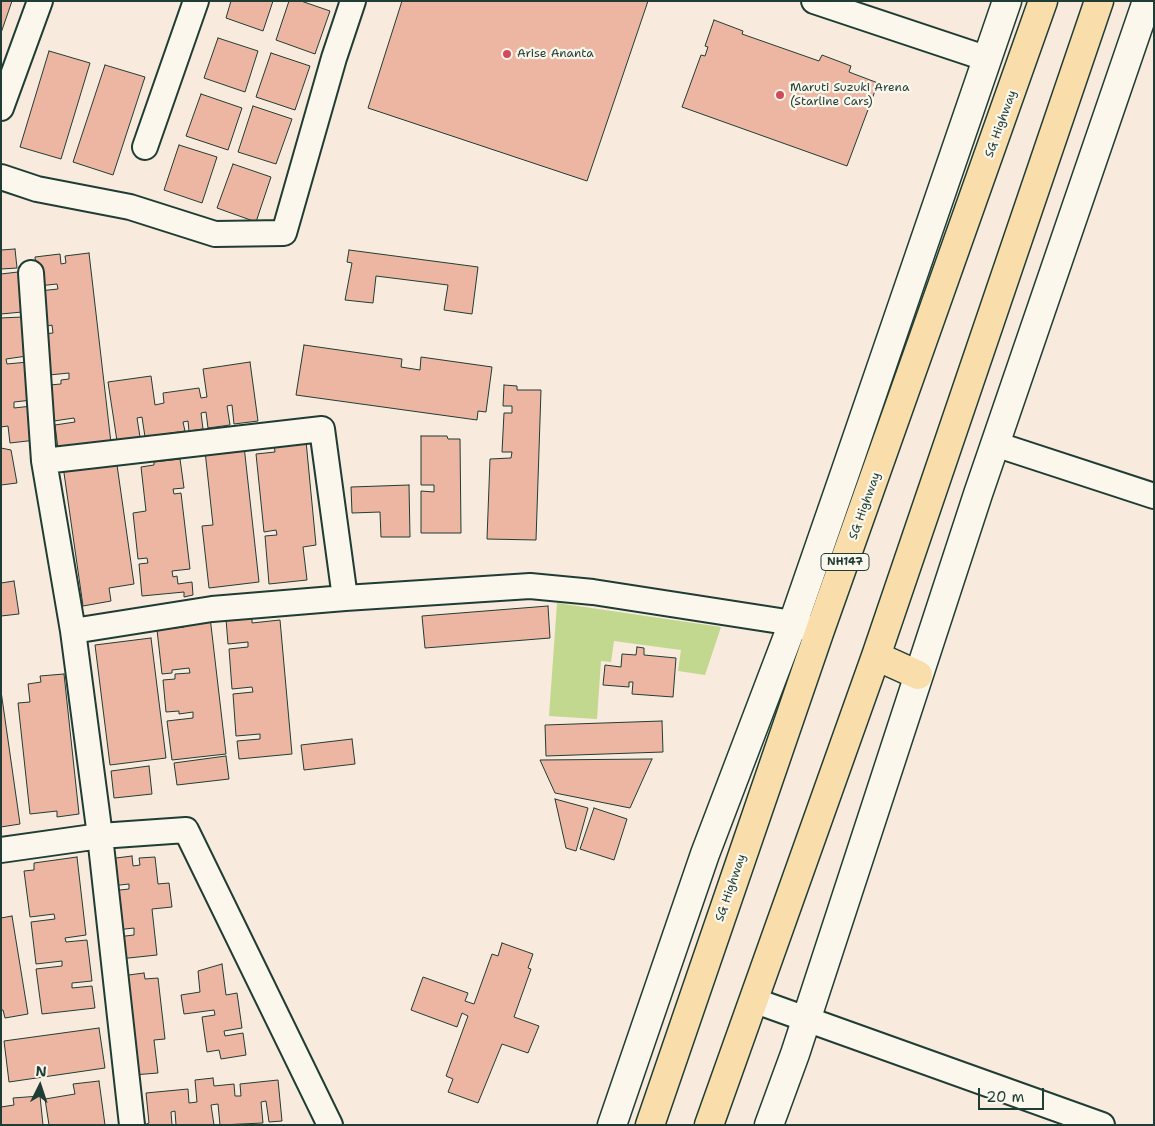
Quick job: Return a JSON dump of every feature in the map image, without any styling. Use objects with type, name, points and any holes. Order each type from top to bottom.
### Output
[{"type":"highway","name":"SG Highway","points":[[650,1125],[819,633],[1043,1]]},
{"type":"highway","points":[[709,1125],[876,656],[1099,1]]},
{"type":"highway","points":[[876,656],[918,675]]},
{"type":"street","points":[[1,108],[40,1]]},
{"type":"street","points":[[145,147],[196,1]]},
{"type":"street","points":[[1,177],[37,189],[130,206],[215,234],[284,233],[334,58],[353,1]]},
{"type":"street","points":[[814,1],[988,59]]},
{"type":"street","points":[[612,1125],[705,854],[793,623],[1007,1]]},
{"type":"street","points":[[769,1125],[995,444],[1147,1]]},
{"type":"street","points":[[31,273],[44,462],[73,631],[100,836],[132,1125]]},
{"type":"street","points":[[44,462],[322,429],[344,598]]},
{"type":"street","points":[[995,444],[1154,496]]},
{"type":"street","points":[[73,631],[212,609],[530,586],[594,592],[793,623],[819,633]]},
{"type":"street","points":[[1,850],[100,836],[186,830],[330,1125]]},
{"type":"street","points":[[753,1000],[1102,1125]]},
{"type":"green space","points":[[557,603],[721,627],[705,675],[678,671],[681,650],[614,641],[611,662],[601,661],[597,719],[549,716]]},
{"type":"building","points":[[1,1],[12,1],[1,33]]},
{"type":"building","points":[[231,1],[273,1],[263,31],[226,18]]},
{"type":"building","points":[[289,1],[301,1],[330,11],[315,54],[276,40]]},
{"type":"building","name":"Arise Ananta","points":[[402,1],[648,1],[587,181],[368,108]]},
{"type":"building","name":"Maruti Suzuki Arena (Starline Cars)","points":[[714,20],[743,31],[742,34],[819,61],[822,55],[851,66],[849,72],[878,83],[847,166],[682,107],[701,55],[705,56],[708,47],[705,46]]},
{"type":"building","points":[[218,38],[258,51],[245,92],[204,78]]},
{"type":"building","points":[[49,51],[90,63],[61,159],[20,147]]},
{"type":"building","points":[[271,53],[310,66],[295,110],[256,97]]},
{"type":"building","points":[[105,65],[145,77],[113,175],[73,162]]},
{"type":"building","points":[[201,94],[242,108],[228,150],[186,136]]},
{"type":"building","points":[[253,106],[292,119],[276,164],[238,152]]},
{"type":"building","points":[[179,145],[217,157],[202,203],[164,190]]},
{"type":"building","points":[[233,164],[271,177],[256,222],[217,208]]},
{"type":"building","points":[[15,249],[17,268],[1,269],[1,250]]},
{"type":"building","points":[[349,250],[478,267],[472,314],[444,310],[448,285],[376,276],[373,303],[345,300],[352,263],[347,262]]},
{"type":"building","points":[[89,253],[111,443],[58,449],[55,425],[75,422],[74,418],[54,421],[50,385],[61,384],[61,380],[69,379],[69,373],[49,375],[44,334],[53,333],[52,325],[43,327],[39,291],[58,289],[57,284],[38,286],[35,257],[60,254],[61,264],[66,263],[65,256]]},
{"type":"building","points":[[18,272],[22,312],[1,314],[1,274]]},
{"type":"building","points":[[23,317],[27,356],[6,359],[7,364],[28,362],[32,400],[14,402],[14,408],[32,406],[36,440],[10,443],[8,426],[1,427],[1,318]]},
{"type":"building","points":[[304,345],[402,359],[401,367],[420,370],[421,357],[492,367],[486,412],[478,411],[477,420],[296,395]]},
{"type":"building","points":[[250,362],[258,421],[234,424],[232,405],[227,406],[230,425],[208,428],[206,412],[201,413],[203,429],[189,431],[188,421],[183,422],[185,431],[145,437],[142,417],[137,418],[140,437],[117,441],[108,382],[151,376],[155,405],[164,403],[163,393],[199,388],[201,398],[207,397],[203,369]]},
{"type":"building","points":[[504,385],[517,386],[517,390],[541,390],[536,540],[487,539],[490,459],[511,458],[512,452],[502,452],[504,413],[512,413],[512,406],[503,406]]},
{"type":"building","points":[[421,436],[447,436],[448,439],[460,439],[461,533],[421,533],[421,491],[434,492],[434,485],[421,485]]},
{"type":"building","points":[[306,441],[316,545],[303,547],[307,580],[269,584],[265,536],[277,535],[276,530],[264,532],[256,454],[275,452],[274,444]]},
{"type":"building","points":[[244,446],[259,582],[209,588],[202,526],[213,525],[205,451]]},
{"type":"building","points":[[1,448],[11,450],[17,483],[1,485]]},
{"type":"building","points":[[116,458],[134,584],[109,588],[111,601],[83,606],[63,466]]},
{"type":"building","points":[[180,459],[184,488],[173,489],[174,494],[181,493],[190,569],[172,571],[173,577],[177,576],[178,584],[192,582],[193,595],[184,597],[184,592],[142,596],[139,564],[148,563],[147,558],[138,559],[133,513],[146,511],[141,467],[154,465],[154,462]]},
{"type":"building","points":[[409,485],[410,537],[381,537],[380,512],[352,513],[351,487]]},
{"type":"building","points":[[14,581],[19,614],[1,616],[1,583]]},
{"type":"building","points":[[548,606],[550,638],[425,648],[422,616]]},
{"type":"building","points":[[210,617],[226,754],[172,760],[167,721],[193,718],[193,712],[179,714],[179,711],[166,712],[163,680],[175,679],[175,674],[190,673],[189,668],[172,670],[172,673],[162,674],[157,630],[184,627],[183,620]]},
{"type":"building","points":[[252,617],[252,623],[280,620],[292,754],[239,759],[237,741],[260,739],[260,734],[236,736],[233,694],[253,692],[252,687],[232,689],[229,649],[248,647],[248,642],[228,644],[226,619]]},
{"type":"building","points":[[151,638],[166,758],[110,765],[95,645]]},
{"type":"building","points":[[637,647],[644,648],[644,655],[676,658],[673,697],[632,694],[633,682],[629,682],[629,687],[603,685],[605,665],[621,667],[622,654],[636,655]]},
{"type":"building","points":[[64,674],[79,814],[57,817],[57,811],[30,814],[18,703],[30,702],[28,684],[41,682],[40,676]]},
{"type":"building","points":[[1,691],[20,824],[1,827]]},
{"type":"building","points":[[662,721],[663,752],[546,756],[545,725]]},
{"type":"building","points":[[352,739],[355,764],[304,770],[301,745]]},
{"type":"building","points":[[226,756],[229,779],[177,785],[174,763]]},
{"type":"building","points":[[652,759],[630,808],[555,793],[540,760]]},
{"type":"building","points":[[149,766],[152,794],[114,798],[111,771]]},
{"type":"building","points":[[555,799],[588,808],[576,851],[566,848]]},
{"type":"building","points":[[594,808],[627,819],[614,860],[580,849]]},
{"type":"building","points":[[132,856],[133,866],[140,865],[139,858],[155,857],[158,884],[169,883],[172,907],[152,909],[157,955],[119,959],[117,937],[134,935],[134,928],[116,930],[111,891],[129,889],[129,884],[111,886],[108,859]]},
{"type":"building","points":[[77,857],[86,935],[65,938],[66,942],[87,940],[92,981],[72,983],[72,988],[92,986],[95,1008],[42,1014],[36,969],[62,966],[62,961],[36,964],[31,922],[55,919],[54,914],[30,917],[24,871],[34,870],[34,863]]},
{"type":"building","points":[[12,916],[28,1014],[5,1018],[3,1010],[1,1010],[1,918]]},
{"type":"building","points":[[502,943],[533,954],[528,968],[531,969],[514,1017],[539,1026],[528,1053],[502,1044],[478,1103],[448,1092],[453,1079],[446,1076],[468,1016],[462,1013],[457,1027],[411,1010],[423,977],[468,993],[465,1001],[474,1004],[492,954],[498,956]]},
{"type":"building","points":[[222,964],[226,995],[237,993],[242,1028],[224,1031],[225,1036],[243,1033],[246,1055],[221,1059],[219,1050],[207,1052],[202,1017],[215,1015],[214,1010],[184,1014],[181,995],[200,992],[198,971]]},
{"type":"building","points":[[144,973],[145,979],[158,978],[165,1039],[154,1040],[158,1073],[133,1075],[121,976]]},
{"type":"building","points":[[99,1028],[105,1068],[9,1082],[4,1041]]},
{"type":"building","points":[[213,1078],[214,1086],[234,1084],[235,1096],[241,1096],[240,1084],[278,1080],[282,1121],[269,1122],[266,1101],[261,1102],[263,1123],[220,1125],[218,1104],[211,1105],[214,1125],[176,1125],[175,1111],[171,1112],[172,1125],[144,1125],[149,1123],[146,1093],[188,1089],[189,1103],[197,1102],[195,1080]]},
{"type":"building","points":[[99,1081],[105,1125],[49,1125],[45,1099],[75,1094],[73,1084]]},
{"type":"building","points":[[40,1096],[43,1125],[1,1125],[1,1107],[14,1105],[13,1098]]},
{"type":"place","name":"Arise Ananta","points":[[507,54]]},
{"type":"place","name":"Maruti Suzuki Arena (Starline Cars)","points":[[780,95]]}]
